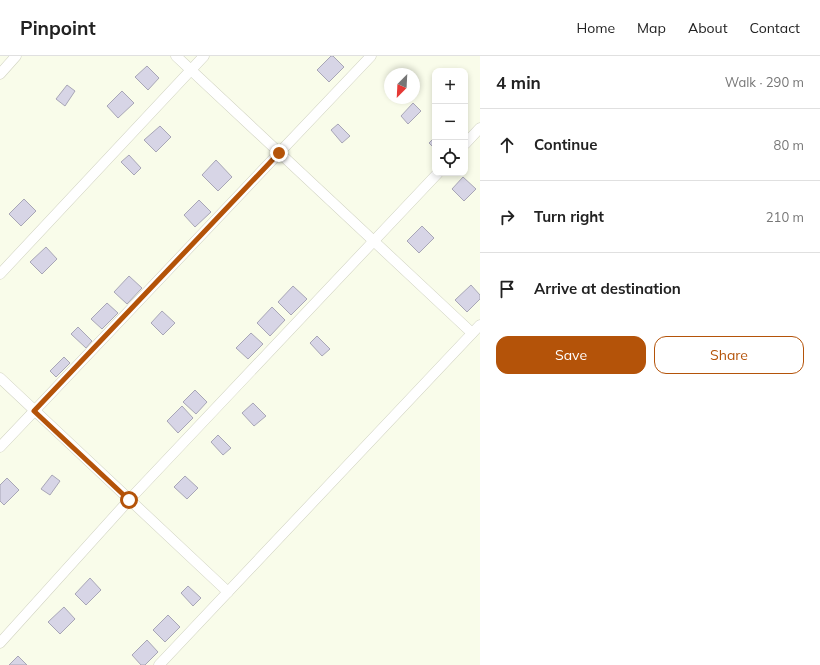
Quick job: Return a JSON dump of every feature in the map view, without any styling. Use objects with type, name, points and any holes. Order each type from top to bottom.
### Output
[{"type":"street","points":[[0,74],[16,56]]},
{"type":"street","points":[[176,56],[472,333]]},
{"type":"street","points":[[0,274],[204,56]]},
{"type":"street","points":[[0,447],[371,56]]},
{"type":"street","points":[[468,141],[480,128]]},
{"type":"street","points":[[0,643],[129,500],[435,176]]},
{"type":"street","points":[[159,665],[480,325]]},
{"type":"street","points":[[0,378],[228,592]]},
{"type":"building","points":[[331,56],[333,56],[344,67],[329,82],[317,70]]},
{"type":"building","points":[[147,66],[159,78],[148,90],[135,77]]},
{"type":"building","points":[[67,85],[75,91],[65,106],[56,99]]},
{"type":"building","points":[[122,91],[134,103],[118,118],[107,106]]},
{"type":"building","points":[[412,104],[421,111],[408,124],[401,116]]},
{"type":"building","points":[[338,124],[350,136],[342,143],[331,130]]},
{"type":"building","points":[[160,126],[171,137],[156,152],[144,140]]},
{"type":"building","points":[[129,155],[141,168],[134,175],[121,162]]},
{"type":"building","points":[[216,160],[232,177],[218,191],[202,175]]},
{"type":"building","points":[[463,177],[476,189],[464,201],[452,189]]},
{"type":"building","points":[[24,199],[36,211],[21,226],[9,214]]},
{"type":"building","points":[[199,200],[211,212],[195,227],[184,215]]},
{"type":"building","points":[[422,226],[434,238],[419,253],[407,241]]},
{"type":"building","points":[[46,247],[57,259],[42,274],[30,262]]},
{"type":"building","points":[[129,276],[142,288],[127,304],[114,292]]},
{"type":"building","points":[[471,285],[480,295],[480,299],[467,312],[455,300]]},
{"type":"building","points":[[293,286],[307,299],[291,315],[278,302]]},
{"type":"building","points":[[107,303],[118,313],[102,329],[91,319]]},
{"type":"building","points":[[272,307],[285,320],[270,336],[257,323]]},
{"type":"building","points":[[162,311],[175,323],[163,335],[151,323]]},
{"type":"building","points":[[78,327],[92,341],[86,348],[71,334]]},
{"type":"building","points":[[251,333],[263,344],[248,359],[236,348]]},
{"type":"building","points":[[317,336],[330,349],[322,356],[310,343]]},
{"type":"building","points":[[64,357],[70,363],[56,377],[50,371]]},
{"type":"building","points":[[195,390],[207,402],[196,414],[183,402]]},
{"type":"building","points":[[253,403],[266,416],[254,426],[242,413]]},
{"type":"building","points":[[182,406],[193,418],[178,433],[167,421]]},
{"type":"building","points":[[218,435],[231,448],[223,455],[211,442]]},
{"type":"building","points":[[52,475],[60,481],[50,495],[41,489]]},
{"type":"building","points":[[185,476],[198,488],[187,499],[174,487]]},
{"type":"building","points":[[7,478],[19,490],[4,505],[0,501],[0,485]]},
{"type":"building","points":[[90,578],[101,590],[86,605],[75,594]]},
{"type":"building","points":[[188,586],[201,598],[193,606],[181,593]]},
{"type":"building","points":[[64,607],[75,619],[60,634],[48,622]]},
{"type":"building","points":[[168,615],[180,627],[165,642],[153,630]]},
{"type":"building","points":[[147,640],[158,652],[145,665],[141,665],[132,655]]},
{"type":"building","points":[[18,656],[27,665],[9,665]]},
{"type":"route","points":[[129,500],[34,411],[279,153]]}]
